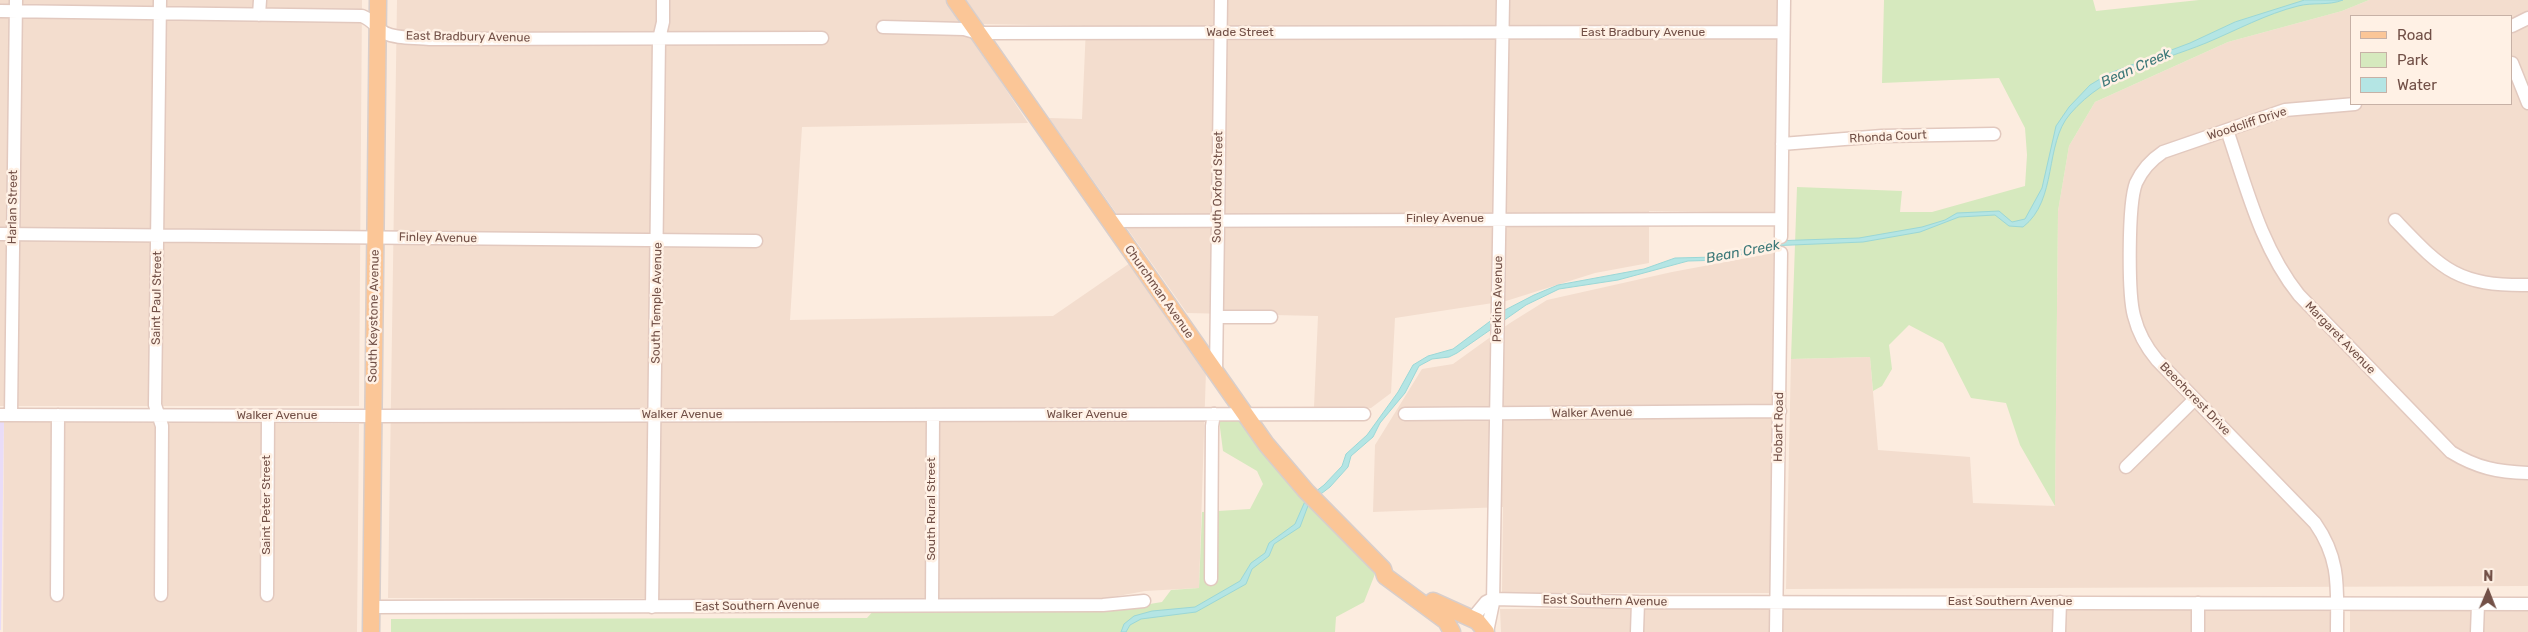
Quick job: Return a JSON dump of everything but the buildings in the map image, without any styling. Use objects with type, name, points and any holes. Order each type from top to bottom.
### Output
[{"type":"main road","name":"South Keystone Avenue","points":[[371,632],[378,0]]},
{"type":"main road","name":"Churchman Avenue","points":[[955,0],[1266,444],[1306,491],[1383,569],[1425,597],[1481,624],[1486,632]]},
{"type":"main road","name":"Churchman Avenue","points":[[1383,569],[1385,576],[1446,621],[1453,632]]},
{"type":"main road","name":"Churchman Avenue","points":[[1453,632],[1457,624],[1470,619]]},
{"type":"street","points":[[259,15],[260,0]]},
{"type":"street","name":"South Temple Avenue","points":[[652,607],[658,240],[658,39],[663,22],[663,0]]},
{"type":"street","name":"South Oxford Street","points":[[1216,374],[1221,0]]},
{"type":"street","name":"Perkins Avenue","points":[[1486,632],[1492,599],[1497,414],[1497,304],[1503,0]]},
{"type":"street","points":[[1781,237],[1784,0]]},
{"type":"street","name":"East Bradbury Avenue","points":[[0,11],[16,6],[160,6],[259,15],[362,16],[369,18],[377,26],[392,35],[430,39],[822,38]]},
{"type":"street","name":"Harlan Street","points":[[5,414],[6,234],[16,6]]},
{"type":"street","name":"Saint Paul Street","points":[[160,6],[155,405],[162,425],[161,595]]},
{"type":"street","points":[[2513,26],[2528,18]]},
{"type":"street","points":[[883,27],[964,29],[978,33]]},
{"type":"street","name":"East Bradbury Avenue","points":[[1502,33],[1783,32]]},
{"type":"street","name":"Wade Street","points":[[978,33],[1502,33]]},
{"type":"street","points":[[2513,65],[2528,102]]},
{"type":"street","name":"Woodcliff Drive","points":[[2146,168],[2163,152],[2294,108],[2350,104]]},
{"type":"street","name":"Margaret Avenue","points":[[2227,130],[2270,249],[2282,272],[2299,296],[2451,452],[2466,461],[2486,469],[2528,473]]},
{"type":"street","name":"Rhonda Court","points":[[1782,144],[1882,136],[1994,134]]},
{"type":"street","name":"Beechcrest Drive","points":[[2146,168],[2135,185],[2132,202],[2130,288],[2133,314],[2138,330],[2151,353],[2320,529],[2334,560],[2337,576],[2337,632]]},
{"type":"street","name":"Finley Avenue","points":[[1109,221],[1781,219]]},
{"type":"street","points":[[2395,220],[2429,256],[2454,274],[2491,285],[2528,285]]},
{"type":"street","name":"Finley Avenue","points":[[6,234],[756,241]]},
{"type":"street","name":"Hobart Road","points":[[1776,632],[1781,253]]},
{"type":"street","points":[[1217,317],[1271,317]]},
{"type":"street","points":[[2126,467],[2195,399]]},
{"type":"street","name":"Walker Avenue","points":[[1405,414],[1780,411]]},
{"type":"street","name":"Walker Avenue","points":[[5,414],[159,416],[1364,414]]},
{"type":"street","points":[[1211,579],[1212,426],[1214,414]]},
{"type":"street","points":[[57,594],[58,415]]},
{"type":"street","name":"South Rural Street","points":[[932,604],[933,415]]},
{"type":"street","name":"Saint Peter Street","points":[[267,595],[268,416]]},
{"type":"street","points":[[1470,619],[1486,602],[1492,599]]},
{"type":"street","name":"East Southern Avenue","points":[[1492,599],[1638,602],[2528,604]]},
{"type":"street","name":"East Southern Avenue","points":[[371,607],[1094,605],[1144,601]]},
{"type":"street","points":[[1637,632],[1638,602]]},
{"type":"street","points":[[2059,632],[2060,602]]},
{"type":"street","points":[[2198,603],[2198,632]]},
{"type":"street","points":[[2477,632],[2478,604]]},
{"type":"shaded area","points":[[0,0],[362,0],[359,406],[0,406]]},
{"type":"shaded area","points":[[397,0],[947,0],[1028,123],[802,127],[790,320],[1053,316],[1130,263],[1206,370],[1199,588],[1145,591],[1096,600],[388,598]]},
{"type":"shaded area","points":[[966,0],[1778,0],[1775,213],[1649,211],[1649,263],[1595,273],[1506,301],[1395,318],[1391,393],[1371,408],[1314,407],[1318,316],[1187,313],[1049,118],[1082,119],[1086,26],[983,24]]},
{"type":"shaded area","points":[[2369,0],[2528,0],[2528,586],[1786,589],[1791,359],[1870,357],[1878,450],[1970,457],[1973,503],[2055,506],[2058,211],[2069,146],[2095,102],[2228,42],[2342,11]]},
{"type":"shaded area","points":[[1774,253],[1770,593],[1502,593],[1503,507],[1373,512],[1375,445],[1422,369],[1453,364],[1510,323],[1547,300],[1672,272]]},
{"type":"shaded area","points":[[0,421],[4,421],[1,630],[0,630]]},
{"type":"shaded area","points":[[4,421],[359,424],[357,632],[3,632]]},
{"type":"shaded area","points":[[2326,607],[2331,612],[2331,632],[1501,632],[1500,609]]},
{"type":"shaded area","points":[[2350,609],[2528,611],[2528,632],[2350,632]]},
{"type":"green space","points":[[1884,0],[2093,0],[2096,11],[2199,0],[2369,0],[2342,11],[2228,42],[2095,102],[2069,146],[2058,211],[2055,506],[2020,445],[2006,403],[1971,398],[1943,343],[1909,325],[1889,345],[1892,369],[1882,386],[1873,391],[1870,357],[1791,359],[1797,187],[1902,191],[1900,212],[1932,212],[2025,186],[2027,155],[2025,128],[1999,78],[1882,83]]},
{"type":"green space","points":[[1219,420],[1241,420],[1375,574],[1364,602],[1336,617],[1335,632],[391,632],[391,619],[867,618],[874,610],[1101,608],[1101,612],[1162,602],[1171,590],[1199,588],[1202,512],[1250,509],[1263,484],[1257,471],[1223,451]]},
{"type":"water","name":"Bean Creek","points":[[2305,0],[2343,0],[2332,3],[2304,5],[2274,13],[2206,43],[2133,70],[2116,78],[2084,99],[2062,126],[2041,202],[2034,216],[2023,227],[2009,226],[1995,215],[1959,217],[1920,232],[1863,242],[1769,246],[1724,260],[1688,261],[1618,280],[1559,289],[1526,305],[1457,353],[1449,357],[1432,359],[1419,366],[1405,393],[1380,423],[1373,437],[1351,456],[1348,467],[1330,487],[1309,503],[1300,527],[1274,544],[1269,556],[1252,569],[1246,584],[1196,612],[1141,619],[1130,625],[1126,632],[1121,632],[1124,624],[1134,616],[1152,611],[1195,607],[1240,581],[1251,563],[1265,553],[1269,543],[1295,524],[1306,499],[1324,485],[1342,466],[1346,454],[1367,435],[1398,392],[1413,365],[1428,356],[1453,349],[1505,310],[1558,285],[1644,269],[1675,258],[1716,257],[1772,241],[1859,238],[1922,227],[1945,220],[1957,213],[1999,211],[2012,222],[2025,219],[2042,188],[2056,126],[2069,107],[2090,85],[2110,73],[2190,43],[2235,22]]}]
